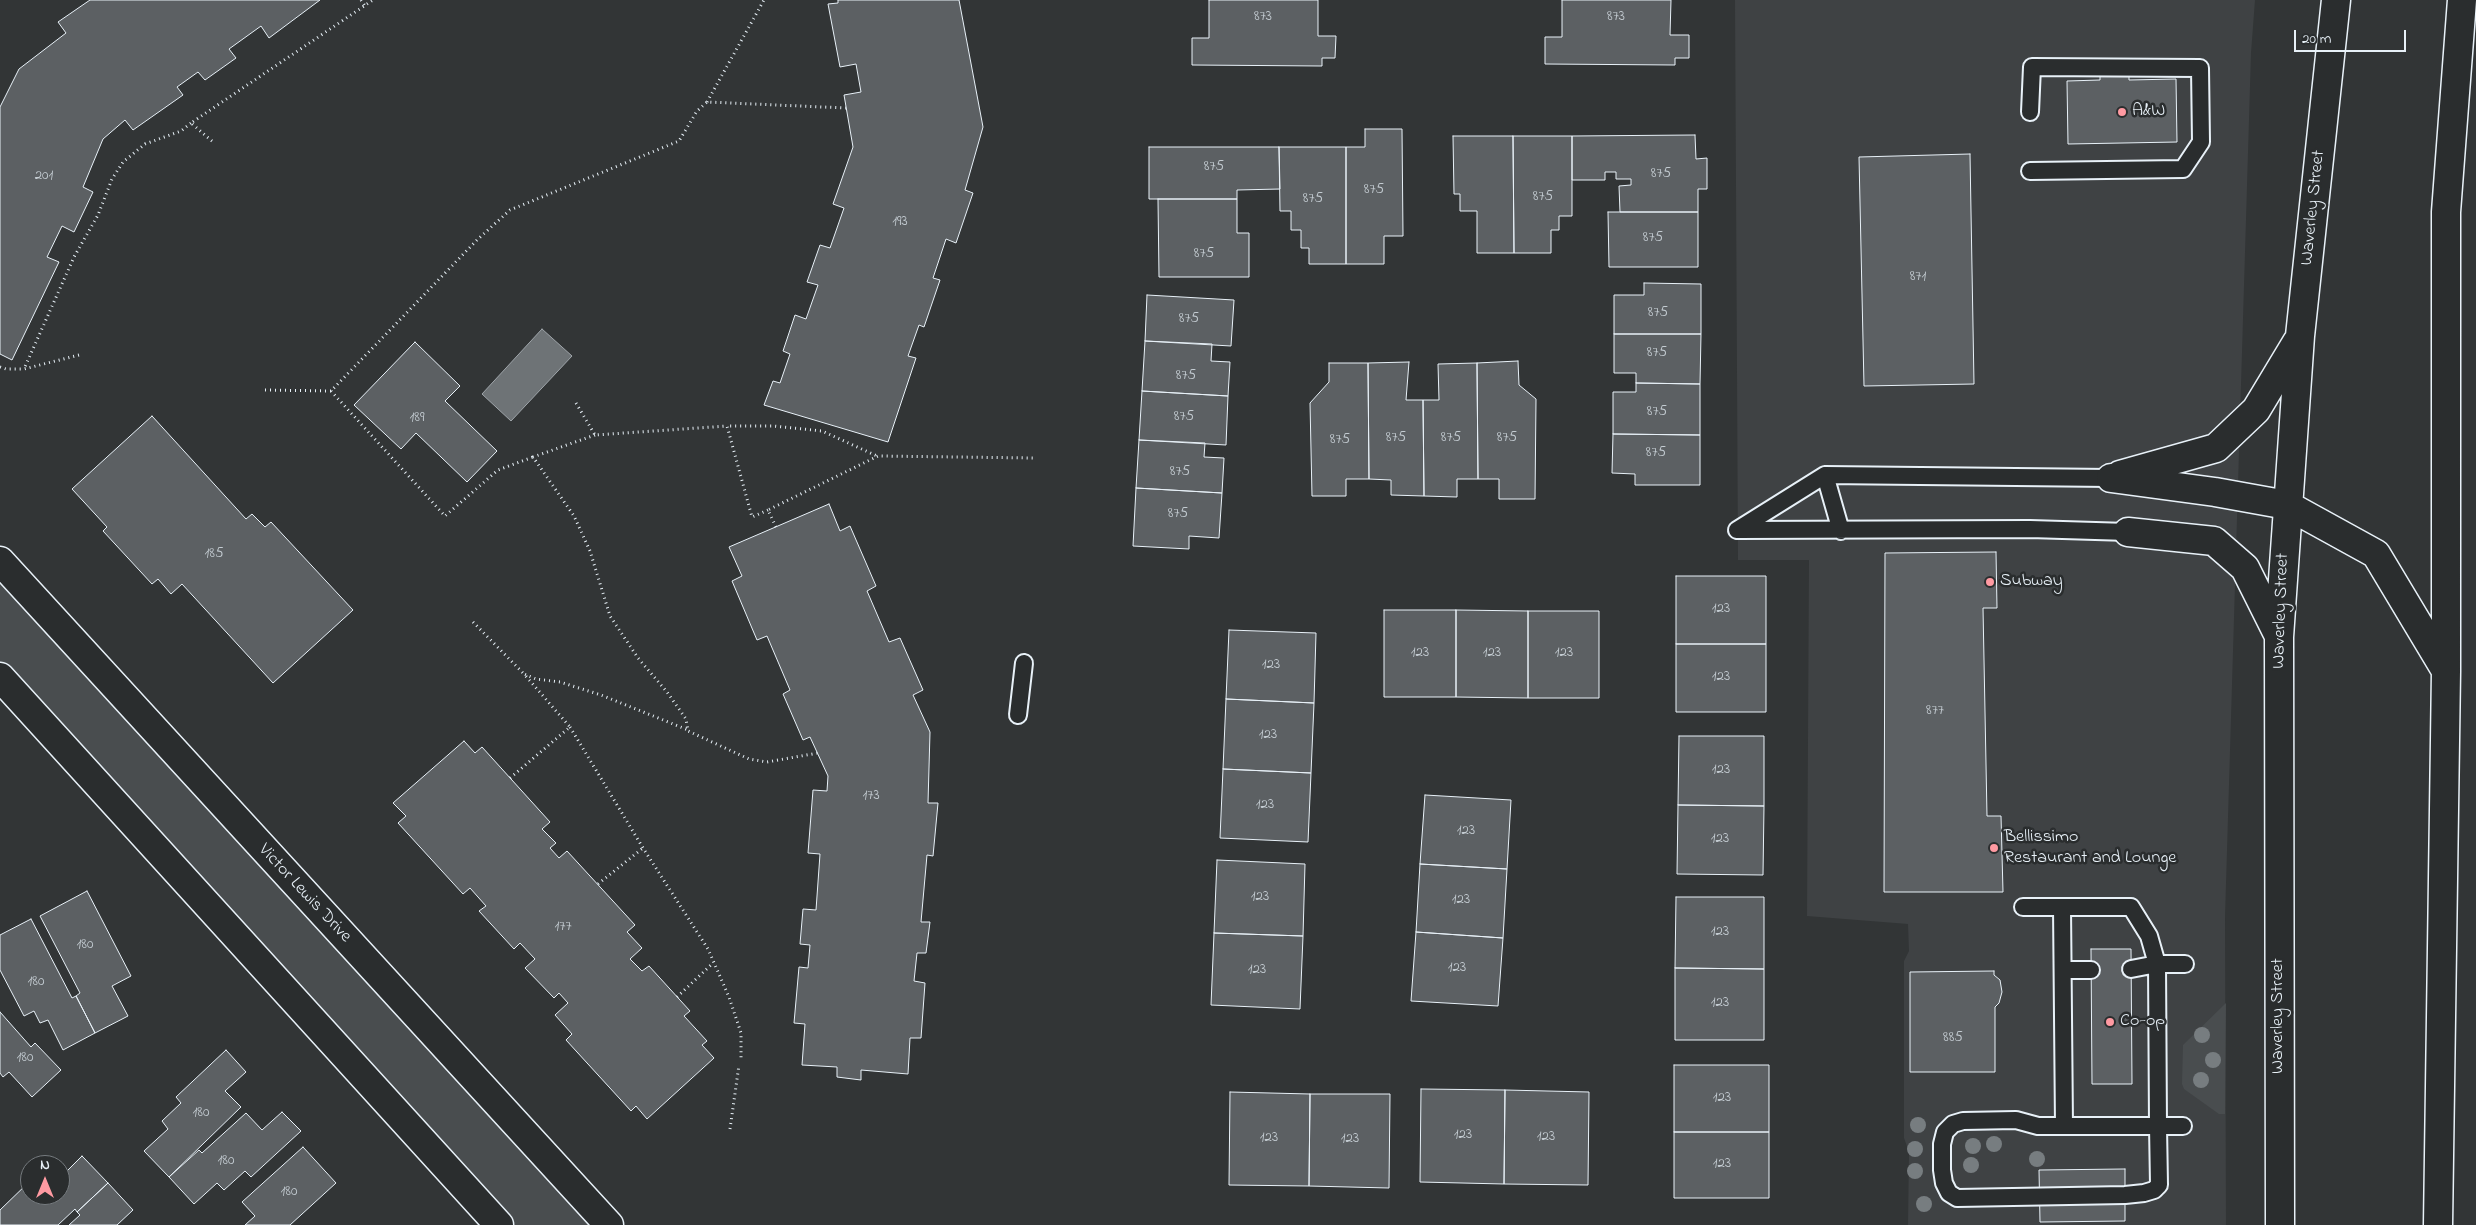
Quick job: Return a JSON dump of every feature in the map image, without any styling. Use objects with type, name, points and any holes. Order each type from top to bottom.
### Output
[{"type":"main road","name":"Waverley Street","points":[[2278,1223],[2279,636],[2300,336],[2336,0]]},
{"type":"main road","points":[[2438,1225],[2446,671],[2446,212],[2462,0]]},
{"type":"main road","points":[[2111,478],[2216,448],[2256,410],[2300,336]]},
{"type":"main road","points":[[2111,478],[2214,492],[2287,506],[2376,554],[2446,671]]},
{"type":"main road","points":[[2128,532],[2214,541],[2245,568],[2279,636]]},
{"type":"main road","name":"Victor Lewis Drive","points":[[0,561],[609,1225]]},
{"type":"main road","points":[[0,677],[499,1225]]},
{"type":"lane","points":[[2030,112],[2032,67],[2200,68],[2201,142],[2183,169],[2030,171]]},
{"type":"lane","points":[[2111,478],[1825,475],[1737,530],[2030,529],[2128,532]]},
{"type":"lane","points":[[1825,475],[1841,530]]},
{"type":"lane","points":[[1018,715],[1024,663]]},
{"type":"lane","points":[[2023,907],[2131,907],[2149,936],[2157,964],[2158,1126],[2159,1185],[2154,1190],[2125,1195],[1957,1198],[1948,1193],[1942,1170],[1942,1144],[1945,1132],[1953,1124],[1963,1121],[2016,1120],[2038,1126],[2064,1126],[2158,1126],[2183,1126]]},
{"type":"lane","points":[[2062,907],[2064,1126]]},
{"type":"lane","points":[[2131,970],[2157,964],[2184,964]]},
{"type":"lane","points":[[2063,970],[2091,970]]},
{"type":"path","points":[[361,0],[365,6]]},
{"type":"path","points":[[24,369],[74,257],[98,214],[112,179],[123,162],[145,144],[181,131],[373,0]]},
{"type":"path","points":[[331,391],[477,240],[510,210],[679,141],[697,111],[707,102],[764,0]]},
{"type":"path","points":[[707,102],[846,108]]},
{"type":"path","points":[[191,123],[212,141]]},
{"type":"path","points":[[0,367],[24,369],[79,355]]},
{"type":"path","points":[[265,390],[331,391],[445,516],[498,470],[595,435],[727,426],[773,426],[822,432],[878,456],[1036,458]]},
{"type":"path","points":[[576,403],[595,435]]},
{"type":"path","points":[[727,426],[752,517],[878,456]]},
{"type":"path","points":[[533,457],[574,516],[590,551],[610,616],[638,658],[667,692],[686,719],[688,731]]},
{"type":"path","points":[[768,510],[776,527]]},
{"type":"path","points":[[472,622],[524,674],[570,727],[643,848],[708,949],[729,997],[741,1034],[741,1060]]},
{"type":"path","points":[[524,674],[536,679],[560,682],[601,695],[750,759],[766,762],[818,753]]},
{"type":"path","points":[[510,778],[570,727]]},
{"type":"path","points":[[598,884],[643,848]]},
{"type":"path","points":[[677,997],[713,963]]},
{"type":"path","points":[[730,1129],[739,1065]]},
{"type":"shaded area","points":[[1735,0],[2255,0],[2251,53],[2225,917],[2226,1225],[1908,1225],[1909,1152],[1904,1138],[1904,961],[1909,951],[1908,924],[1807,916],[1809,560],[1738,560]]},
{"type":"shaded area","points":[[542,329],[572,356],[511,421],[482,394]]},
{"type":"shaded area","points":[[0,561],[609,1225],[499,1225],[0,677]]},
{"type":"shaded area","points":[[2226,1003],[2225,1114],[2219,1114],[2184,1089],[2182,1084],[2183,1045]]},
{"type":"building","points":[[90,0],[320,0],[269,38],[261,26],[229,49],[236,58],[205,80],[198,72],[177,87],[183,95],[133,130],[125,120],[103,139],[83,187],[93,192],[74,232],[62,226],[47,257],[59,262],[12,360],[0,354],[0,107],[19,69],[66,33],[58,22]]},
{"type":"building","points":[[838,0],[959,0],[983,127],[965,190],[973,193],[956,243],[946,239],[933,278],[940,280],[924,327],[919,325],[908,356],[916,358],[888,442],[764,405],[773,381],[780,383],[790,354],[783,351],[795,315],[806,319],[818,285],[807,282],[820,245],[830,248],[844,208],[833,204],[853,147],[844,95],[861,92],[856,64],[840,67],[828,4],[838,3]]},
{"type":"building","points":[[1209,0],[1318,0],[1318,36],[1336,36],[1335,58],[1322,58],[1322,66],[1192,65],[1192,38],[1209,38]]},
{"type":"building","points":[[1562,0],[1671,0],[1670,35],[1689,35],[1689,58],[1675,58],[1675,65],[1545,64],[1545,37],[1562,37]]},
{"type":"building","name":"A&W","points":[[2100,72],[2129,72],[2129,80],[2176,79],[2177,142],[2068,144],[2067,81],[2100,80]]},
{"type":"building","points":[[1365,129],[1402,129],[1403,236],[1384,236],[1384,264],[1346,264],[1346,147],[1365,147]]},
{"type":"building","points":[[1695,135],[1696,159],[1707,158],[1707,189],[1698,189],[1698,212],[1620,212],[1619,186],[1631,185],[1631,179],[1616,179],[1616,172],[1605,172],[1605,180],[1572,180],[1572,136]]},
{"type":"building","points":[[1453,136],[1513,136],[1514,253],[1477,253],[1477,211],[1460,211],[1460,194],[1454,194]]},
{"type":"building","points":[[1513,136],[1572,136],[1572,216],[1559,216],[1559,230],[1551,230],[1551,253],[1514,253]]},
{"type":"building","points":[[1149,147],[1279,147],[1280,189],[1237,190],[1237,199],[1149,199]]},
{"type":"building","points":[[1279,147],[1346,147],[1346,264],[1309,264],[1309,248],[1301,248],[1301,230],[1291,230],[1291,211],[1280,211]]},
{"type":"building","points":[[1970,154],[1974,384],[1864,386],[1859,157]]},
{"type":"building","points":[[1158,199],[1237,199],[1237,233],[1249,233],[1249,277],[1159,277]]},
{"type":"building","points":[[1608,212],[1698,212],[1698,267],[1609,267]]},
{"type":"building","points":[[1644,283],[1701,284],[1701,334],[1614,334],[1614,295],[1644,295]]},
{"type":"building","points":[[1147,295],[1234,300],[1231,346],[1145,341]]},
{"type":"building","points":[[1614,334],[1701,334],[1700,384],[1636,383],[1636,373],[1614,373]]},
{"type":"building","points":[[1145,341],[1212,344],[1211,361],[1230,362],[1228,396],[1142,391]]},
{"type":"building","points":[[415,342],[460,386],[445,401],[497,451],[467,482],[416,433],[401,449],[354,405]]},
{"type":"building","points":[[1518,361],[1519,385],[1536,399],[1535,499],[1499,499],[1499,479],[1478,479],[1477,363]]},
{"type":"building","points":[[1409,362],[1406,400],[1423,400],[1424,496],[1391,495],[1391,480],[1369,479],[1368,363]]},
{"type":"building","points":[[1329,363],[1368,363],[1369,479],[1346,479],[1346,496],[1312,496],[1310,403],[1329,382]]},
{"type":"building","points":[[1477,363],[1478,479],[1457,479],[1457,497],[1424,496],[1423,400],[1439,400],[1438,364]]},
{"type":"building","points":[[1636,383],[1700,384],[1700,435],[1613,434],[1613,392],[1636,392]]},
{"type":"building","points":[[1142,391],[1228,396],[1226,445],[1139,440]]},
{"type":"building","points":[[152,416],[246,519],[252,514],[265,527],[271,522],[353,610],[273,683],[182,584],[171,594],[158,579],[152,584],[103,531],[107,527],[72,489]]},
{"type":"building","points":[[1613,434],[1700,435],[1700,485],[1635,485],[1635,474],[1612,473]]},
{"type":"building","points":[[1139,440],[1205,443],[1204,457],[1224,458],[1222,493],[1136,488]]},
{"type":"building","points":[[1136,488],[1222,493],[1219,538],[1189,536],[1189,549],[1133,546]]},
{"type":"building","points":[[829,504],[840,531],[850,526],[876,586],[867,591],[889,642],[900,638],[923,690],[913,695],[930,732],[928,803],[938,803],[933,856],[927,855],[921,922],[930,922],[926,953],[917,953],[914,981],[925,983],[921,1038],[910,1038],[908,1074],[861,1070],[861,1080],[837,1077],[837,1067],[802,1065],[805,1024],[794,1023],[799,967],[808,968],[810,945],[800,944],[803,909],[816,910],[820,854],[808,853],[813,790],[827,791],[828,776],[810,737],[803,740],[783,694],[790,690],[767,636],[757,640],[732,581],[742,576],[729,547]]},
{"type":"building","points":[[1996,552],[1997,608],[1983,608],[1987,816],[2001,816],[2003,892],[1884,892],[1885,553]]},
{"type":"building","points":[[1676,576],[1766,576],[1766,644],[1676,644]]},
{"type":"building","points":[[1384,610],[1456,610],[1456,697],[1384,697]]},
{"type":"building","points":[[1456,610],[1528,611],[1528,698],[1456,697]]},
{"type":"building","points":[[1528,611],[1599,611],[1599,698],[1528,698]]},
{"type":"building","points":[[1229,630],[1316,633],[1314,703],[1226,699]]},
{"type":"building","points":[[1676,644],[1766,644],[1766,712],[1676,712]]},
{"type":"building","points":[[1226,699],[1314,703],[1311,773],[1223,769]]},
{"type":"building","points":[[1679,736],[1764,736],[1764,806],[1678,805]]},
{"type":"building","points":[[464,741],[475,753],[482,747],[550,822],[542,829],[556,843],[550,848],[559,858],[567,851],[635,925],[627,932],[642,948],[630,959],[642,971],[649,966],[690,1011],[684,1016],[707,1041],[702,1045],[714,1058],[647,1119],[636,1106],[631,1111],[566,1040],[572,1034],[555,1015],[568,1003],[559,993],[554,998],[525,968],[535,959],[520,943],[514,949],[479,911],[486,906],[470,888],[463,894],[398,823],[406,816],[393,803]]},
{"type":"building","points":[[1223,769],[1311,773],[1308,842],[1220,838]]},
{"type":"building","points":[[1425,795],[1511,800],[1507,869],[1420,864]]},
{"type":"building","points":[[1678,805],[1764,806],[1763,875],[1677,874]]},
{"type":"building","points":[[1217,860],[1305,864],[1303,936],[1214,933]]},
{"type":"building","points":[[1420,864],[1507,869],[1503,938],[1416,932]]},
{"type":"building","points":[[87,891],[131,976],[112,986],[128,1016],[95,1033],[76,996],[80,993],[40,916]]},
{"type":"building","points":[[1676,897],[1764,897],[1764,969],[1675,968]]},
{"type":"building","points":[[31,919],[72,998],[76,996],[95,1033],[63,1050],[48,1020],[40,1023],[34,1011],[24,1016],[0,970],[0,935]]},
{"type":"building","points":[[1416,932],[1503,938],[1498,1006],[1411,1001]]},
{"type":"building","points":[[1214,933],[1303,936],[1300,1009],[1211,1005]]},
{"type":"building","points":[[2091,949],[2131,949],[2132,1084],[2092,1084]]},
{"type":"building","points":[[1675,968],[1764,969],[1764,1040],[1675,1040]]},
{"type":"building","points":[[1994,971],[1994,975],[2000,980],[2002,992],[1999,1003],[1995,1007],[1995,1072],[1910,1072],[1910,972]]},
{"type":"building","points":[[0,1012],[31,1047],[35,1043],[61,1070],[32,1097],[9,1072],[3,1077],[0,1073]]},
{"type":"building","points":[[226,1050],[246,1072],[225,1091],[241,1107],[169,1177],[144,1151],[168,1129],[162,1121],[181,1103],[176,1097]]},
{"type":"building","points":[[1674,1065],[1769,1065],[1769,1132],[1674,1132]]},
{"type":"building","points":[[1421,1089],[1505,1090],[1504,1184],[1420,1182]]},
{"type":"building","points":[[1505,1090],[1589,1092],[1588,1185],[1504,1184]]},
{"type":"building","points":[[1230,1092],[1310,1094],[1309,1186],[1229,1185]]},
{"type":"building","points":[[1310,1094],[1390,1094],[1389,1188],[1309,1186]]},
{"type":"building","points":[[282,1112],[301,1131],[251,1177],[245,1171],[224,1190],[217,1183],[194,1204],[169,1177],[199,1150],[202,1153],[246,1113],[262,1130]]},
{"type":"building","points":[[1674,1132],[1769,1132],[1769,1198],[1674,1198]]},
{"type":"building","points":[[303,1147],[336,1183],[290,1225],[245,1225],[255,1216],[242,1202]]},
{"type":"building","points":[[82,1156],[108,1183],[77,1212],[75,1209],[58,1225],[0,1225],[0,1210],[20,1191],[20,1205],[70,1205],[70,1168]]},
{"type":"building","points":[[2125,1169],[2125,1221],[2040,1222],[2039,1170]]},
{"type":"building","points":[[108,1183],[133,1210],[117,1225],[69,1225],[80,1215],[77,1212]]},
{"type":"place","name":"A&W","points":[[2122,112]]},
{"type":"place","name":"Subway","points":[[1990,582]]},
{"type":"place","name":"Bellissimo Restaurant and Lounge","points":[[1994,848]]},
{"type":"place","name":"Co-op","points":[[2110,1022]]}]
